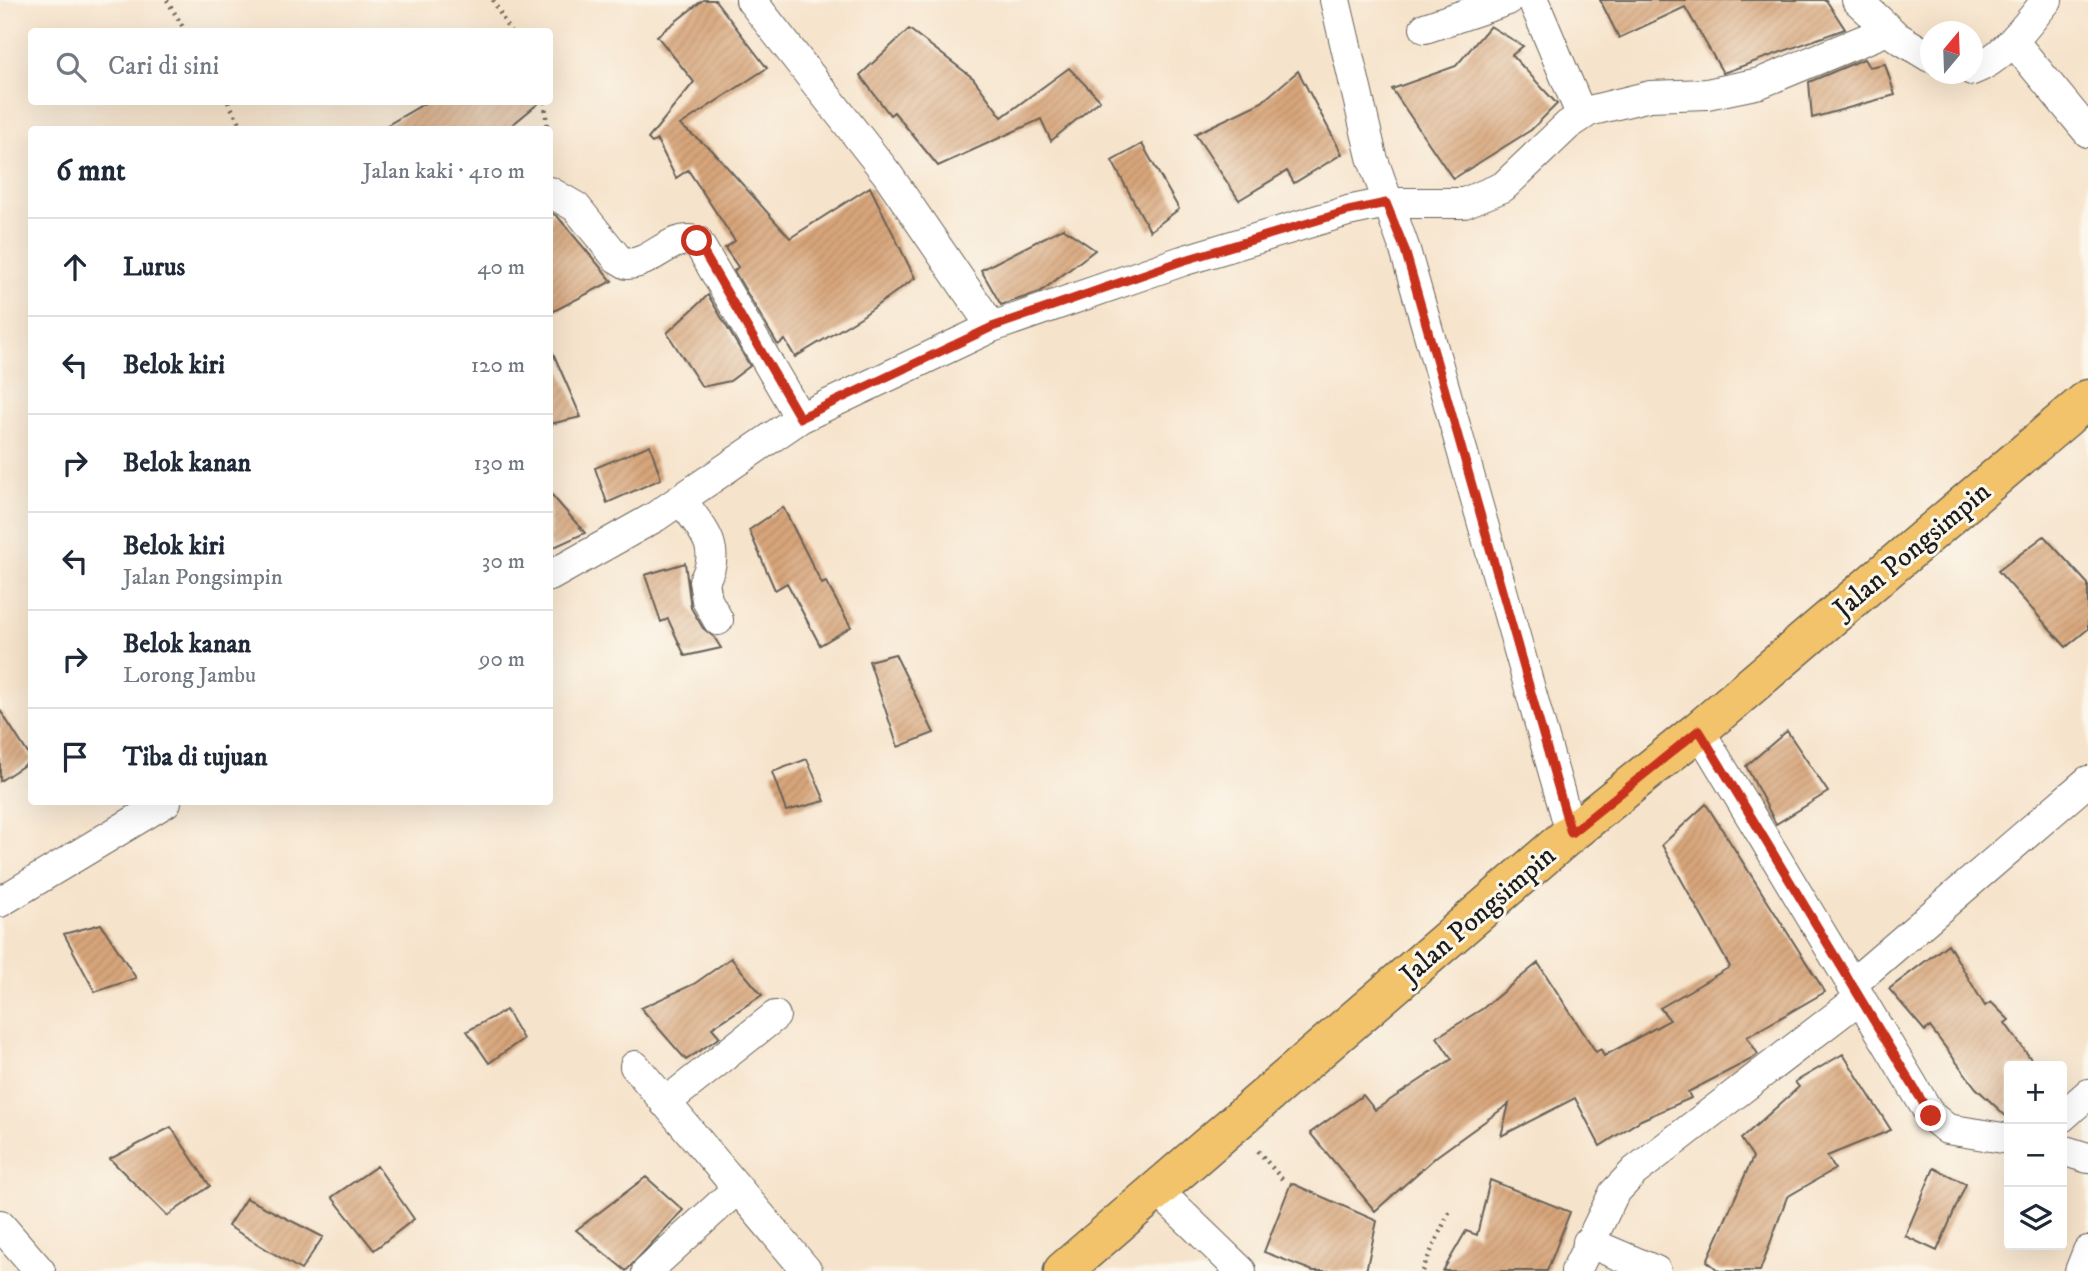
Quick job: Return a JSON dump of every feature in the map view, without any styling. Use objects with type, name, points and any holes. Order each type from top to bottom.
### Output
[{"type":"main road","name":"Jalan Pongsimpin","points":[[1063,1271],[1571,833],[1699,730],[2088,399]]},
{"type":"street","points":[[751,0],[888,175],[992,327]]},
{"type":"street","points":[[1335,0],[1386,203],[1405,250],[1571,833]]},
{"type":"street","points":[[1425,28],[1508,0]]},
{"type":"street","points":[[1533,0],[1581,114]]},
{"type":"street","points":[[1857,0],[1888,30],[1920,51]]},
{"type":"street","points":[[1983,66],[2013,41],[2047,0]]},
{"type":"street","points":[[553,574],[655,517],[800,418],[992,327],[1182,261],[1348,211],[1386,203],[1464,203],[1503,187],[1581,114],[1650,96],[1707,94],[1760,83],[1888,30]]},
{"type":"street","points":[[2013,41],[2088,132]]},
{"type":"street","points":[[553,194],[576,207],[614,255],[627,264],[654,256],[680,239],[697,241],[800,418]]},
{"type":"street","points":[[681,499],[713,549],[713,565],[704,581],[708,600],[718,620]]},
{"type":"street","points":[[1699,730],[1936,1122],[1954,1131],[2004,1138]]},
{"type":"street","points":[[1576,1271],[1614,1193],[1636,1171],[1856,991],[2088,781]]},
{"type":"street","points":[[0,902],[161,805]]},
{"type":"street","points":[[665,1103],[775,1016]]},
{"type":"street","points":[[635,1066],[807,1271]]},
{"type":"street","points":[[2067,1112],[2088,1094]]},
{"type":"street","points":[[2067,1152],[2088,1158]]},
{"type":"street","points":[[648,1271],[737,1189]]},
{"type":"street","points":[[1157,1190],[1241,1271]]},
{"type":"street","points":[[0,1225],[40,1271]]},
{"type":"street","points":[[1588,1242],[1656,1271]]},
{"type":"street","points":[[2080,1271],[2088,1251]]},
{"type":"path","points":[[167,0],[184,28]]},
{"type":"path","points":[[493,0],[508,28]]},
{"type":"path","points":[[230,105],[242,126]]},
{"type":"path","points":[[545,105],[547,126]]},
{"type":"path","points":[[1422,1271],[1450,1210]]},
{"type":"building","points":[[703,0],[715,0],[767,68],[680,125],[712,150],[790,238],[870,187],[915,278],[861,317],[795,357],[785,340],[778,345],[734,271],[738,267],[725,248],[735,241],[688,170],[676,178],[657,140],[652,143],[648,139],[694,82],[657,36]]},
{"type":"building","points":[[1600,0],[1826,0],[1845,29],[1723,73],[1685,7],[1619,38]]},
{"type":"building","points":[[1490,26],[1523,46],[1512,55],[1557,104],[1531,130],[1453,179],[1392,89],[1456,66]]},
{"type":"building","points":[[909,29],[973,78],[1002,117],[1069,68],[1100,100],[1051,141],[1041,119],[938,166],[894,112],[890,115],[860,75]]},
{"type":"building","points":[[1864,59],[1869,67],[1885,64],[1895,95],[1812,118],[1809,82]]},
{"type":"building","points":[[1298,71],[1342,154],[1294,183],[1287,171],[1239,200],[1195,134],[1262,102]]},
{"type":"building","points":[[422,105],[536,105],[511,126],[386,126]]},
{"type":"building","points":[[1142,144],[1179,209],[1150,231],[1112,161]]},
{"type":"building","points":[[553,214],[558,217],[612,281],[553,311]]},
{"type":"building","points":[[1063,228],[1095,250],[1040,292],[1001,305],[981,270]]},
{"type":"building","points":[[708,295],[750,366],[730,381],[702,387],[667,333]]},
{"type":"building","points":[[553,353],[581,417],[553,423]]},
{"type":"building","points":[[650,445],[661,479],[607,503],[595,468]]},
{"type":"building","points":[[553,496],[585,533],[553,548]]},
{"type":"building","points":[[783,507],[822,584],[826,582],[851,627],[820,645],[787,583],[775,590],[749,530]]},
{"type":"building","points":[[2044,536],[2088,584],[2088,629],[2066,647],[1998,571]]},
{"type":"building","points":[[685,563],[691,608],[703,628],[714,637],[721,648],[685,656],[668,619],[661,622],[645,575]]},
{"type":"building","points":[[895,654],[934,733],[898,747],[869,661]]},
{"type":"building","points":[[0,710],[28,754],[28,763],[0,781]]},
{"type":"building","points":[[1787,731],[1828,792],[1776,824],[1746,766]]},
{"type":"building","points":[[807,759],[825,801],[786,811],[772,772]]},
{"type":"building","points":[[1706,804],[1825,992],[1747,1037],[1758,1054],[1750,1060],[1688,1092],[1691,1098],[1641,1120],[1600,1146],[1575,1098],[1501,1136],[1509,1104],[1437,1156],[1375,1211],[1310,1133],[1363,1095],[1375,1110],[1452,1059],[1437,1037],[1482,1009],[1538,963],[1596,1052],[1601,1049],[1604,1056],[1670,1020],[1660,1008],[1730,967],[1662,845]]},
{"type":"building","points":[[101,924],[136,978],[95,992],[64,934]]},
{"type":"building","points":[[1948,944],[1985,1006],[1991,1002],[2009,1020],[2005,1023],[2032,1061],[2004,1061],[2004,1114],[1976,1088],[1930,1027],[1925,1031],[1889,989]]},
{"type":"building","points":[[731,958],[762,995],[712,1028],[720,1037],[686,1060],[641,1008],[694,984]]},
{"type":"building","points":[[506,1010],[523,1039],[489,1063],[467,1031]]},
{"type":"building","points":[[1843,1054],[1891,1130],[1827,1156],[1835,1169],[1787,1197],[1760,1271],[1719,1271],[1707,1261],[1753,1157],[1741,1139],[1799,1087],[1795,1082]]},
{"type":"building","points":[[171,1127],[210,1186],[167,1216],[110,1159]]},
{"type":"building","points":[[377,1166],[414,1219],[374,1250],[332,1197]]},
{"type":"building","points":[[1934,1168],[1966,1184],[1937,1251],[1905,1236]]},
{"type":"building","points":[[646,1177],[683,1210],[626,1271],[576,1230]]},
{"type":"building","points":[[1490,1180],[1570,1212],[1547,1271],[1443,1271],[1466,1231],[1477,1235]]},
{"type":"building","points":[[1291,1183],[1377,1221],[1366,1271],[1313,1271],[1264,1252]]},
{"type":"building","points":[[246,1198],[323,1237],[301,1270],[228,1226]]},
{"type":"route","points":[[697,241],[800,418],[992,327],[1182,261],[1348,211],[1386,203],[1405,250],[1571,833],[1699,730],[1931,1116]]}]
